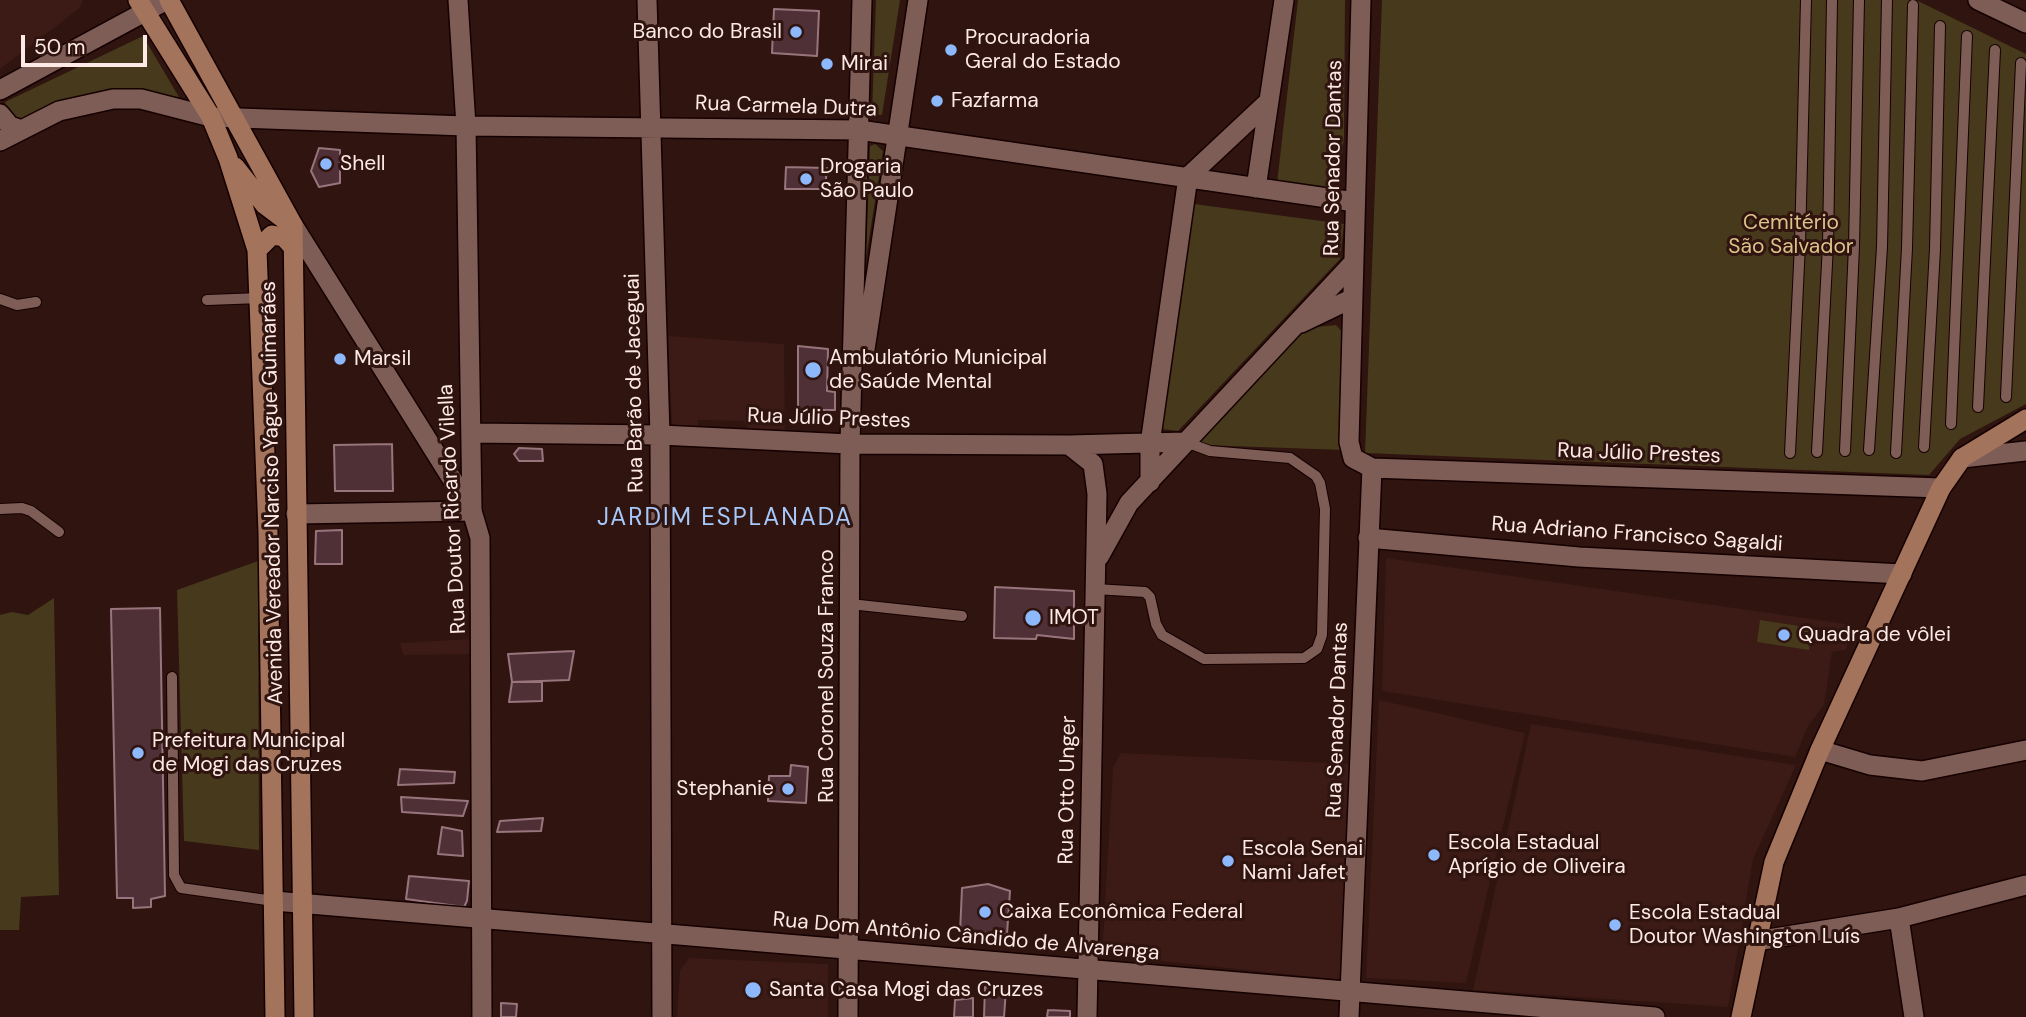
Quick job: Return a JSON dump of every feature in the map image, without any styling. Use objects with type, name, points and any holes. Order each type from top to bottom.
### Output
[{"type":"main road","points":[[168,0],[293,225]]},
{"type":"main road","name":"Avenida Vereador Narciso Yague Guimarães","points":[[142,7],[211,117],[228,158],[257,250],[261,298],[268,533],[275,1017]]},
{"type":"main road","points":[[228,158],[265,205],[293,225]]},
{"type":"main road","name":"Avenida Vereador Narciso Yague Guimarães","points":[[293,225],[304,1017]]},
{"type":"main road","points":[[257,250],[272,235],[284,237],[292,246]]},
{"type":"main road","points":[[1741,1017],[1774,862],[1820,750],[1941,488],[1962,458],[2026,419]]},
{"type":"street","points":[[1,93],[142,7],[168,0]]},
{"type":"street","name":"Rua Doutor Ricardo Vilella","points":[[458,0],[466,126],[472,511],[480,538],[482,565],[482,1017]]},
{"type":"street","name":"Rua Barão de Jaceguai","points":[[647,0],[660,435],[662,1017]]},
{"type":"street","name":"Rua Coronel Souza Franco","points":[[848,1017],[850,444],[862,0]]},
{"type":"street","points":[[850,444],[918,0]]},
{"type":"street","points":[[1256,188],[1266,104],[1284,0]]},
{"type":"street","name":"Rua Senador Dantas","points":[[1349,1017],[1372,468],[1353,458],[1349,442],[1361,0]]},
{"type":"street","points":[[1978,0],[2026,23]]},
{"type":"street","name":"Rua Carmela Dutra","points":[[0,141],[59,111],[113,99],[141,99],[211,117],[235,118],[466,126],[859,130],[1354,202]]},
{"type":"street","points":[[1150,482],[1150,444],[1188,177],[1208,155],[1266,104]]},
{"type":"street","points":[[0,114],[10,126],[22,130]]},
{"type":"street","points":[[293,225],[472,511]]},
{"type":"street","name":"Rua Otto Unger","points":[[1096,564],[1116,522],[1150,482],[1287,330],[1354,262]]},
{"type":"street","points":[[1287,330],[1353,298]]},
{"type":"street","name":"Rua Júlio Prestes","points":[[471,433],[660,435],[850,444],[1069,445],[1186,442]]},
{"type":"street","name":"Rua Otto Unger","points":[[1069,445],[1093,464],[1096,474],[1087,1017]]},
{"type":"street","points":[[1962,458],[2026,451]]},
{"type":"street","name":"Rua Júlio Prestes","points":[[1372,468],[1941,488]]},
{"type":"street","points":[[296,514],[472,511]]},
{"type":"street","name":"Rua Adriano Francisco Sagaldi","points":[[1368,538],[1579,557],[1902,574]]},
{"type":"street","points":[[1820,750],[1870,765],[1922,771],[2026,750]]},
{"type":"street","points":[[1756,941],[1899,918],[2026,885]]},
{"type":"street","name":"Rua Dom Antônio Cândido de Alvarenga","points":[[274,901],[1349,992],[1530,1012],[1656,1017]]},
{"type":"street","points":[[1899,918],[1914,1017]]},
{"type":"lane","points":[[1790,453],[1800,244],[1806,0]]},
{"type":"lane","points":[[1817,452],[1828,245],[1832,0]]},
{"type":"lane","points":[[1845,452],[1854,246],[1859,0]]},
{"type":"lane","points":[[1869,450],[1882,247],[1887,0]]},
{"type":"lane","points":[[1896,453],[1907,248],[1913,5]]},
{"type":"lane","points":[[1924,447],[1935,249],[1940,26]]},
{"type":"lane","points":[[1951,424],[1967,36]]},
{"type":"lane","points":[[1978,407],[1995,50]]},
{"type":"lane","points":[[2006,397],[2021,63]]},
{"type":"lane","points":[[207,300],[261,298]]},
{"type":"lane","points":[[0,299],[17,305],[36,302]]},
{"type":"lane","points":[[1095,589],[1145,592],[1150,597],[1156,624],[1162,635],[1204,659],[1304,658],[1317,649],[1322,635],[1325,509],[1321,483],[1316,476],[1290,458],[1210,451],[1186,442]]},
{"type":"lane","points":[[0,509],[22,508],[31,511],[59,532]]},
{"type":"lane","points":[[850,604],[962,616]]},
{"type":"lane","points":[[172,677],[174,876],[181,888],[274,901]]},
{"type":"shaded area","points":[[0,0],[83,0],[80,8],[0,69]]},
{"type":"shaded area","points":[[668,336],[784,344],[785,431],[750,430],[743,421],[698,420],[698,428],[672,427]]},
{"type":"shaded area","points":[[1386,558],[1853,625],[1846,650],[1832,652],[1824,705],[1808,726],[1795,757],[1382,691]]},
{"type":"shaded area","points":[[471,639],[474,654],[403,655],[400,643]]},
{"type":"shaded area","name":"Escola Estadual Aprígio de Oliveira","points":[[1379,700],[1525,733],[1466,983],[1366,978]]},
{"type":"shaded area","name":"Escola Estadual Doutor Washington Luís","points":[[1531,724],[1796,765],[1753,859],[1728,1007],[1473,990]]},
{"type":"shaded area","name":"Escola Senai Nami Jafet","points":[[1121,753],[1351,764],[1343,980],[1102,955],[1113,767]]},
{"type":"shaded area","name":"Santa Casa Mogi das Cruzes","points":[[689,958],[828,964],[828,1017],[677,1017],[680,970]]},
{"type":"green space","points":[[876,0],[900,0],[882,115],[872,114]]},
{"type":"green space","points":[[1298,0],[1345,0],[1344,137],[1339,182],[1327,192],[1277,183]]},
{"type":"green space","name":"Cemitério São Salvador","points":[[1382,0],[1916,0],[2026,54],[2026,404],[1960,439],[1929,475],[1365,453]]},
{"type":"green space","points":[[143,36],[179,97],[100,91],[60,102],[25,119],[12,118],[8,114],[5,102]]},
{"type":"green space","points":[[875,144],[883,151],[866,258],[870,146]]},
{"type":"green space","points":[[1194,204],[1344,224],[1340,259],[1178,431],[1162,429]]},
{"type":"green space","points":[[1336,325],[1345,335],[1343,450],[1202,445],[1197,440],[1287,339],[1316,327]]},
{"type":"green space","points":[[258,561],[259,850],[184,841],[177,590]]},
{"type":"green space","points":[[54,598],[59,895],[21,897],[19,930],[0,930],[0,615],[12,612],[28,615]]},
{"type":"green space","name":"Quadra de vôlei","points":[[1760,620],[1812,628],[1809,650],[1757,642]]},
{"type":"building","name":"Banco do Brasil","points":[[774,9],[819,11],[817,56],[772,53]]},
{"type":"building","name":"Shell","points":[[319,148],[340,150],[340,183],[319,187],[311,171]]},
{"type":"building","name":"Drogaria São Paulo","points":[[786,167],[827,168],[825,189],[785,189]]},
{"type":"building","name":"Ambulatório Municipal de Saúde Mental","points":[[798,346],[828,349],[827,391],[835,392],[835,410],[798,410]]},
{"type":"building","points":[[392,444],[393,491],[335,491],[334,445]]},
{"type":"building","points":[[519,448],[542,449],[543,461],[519,461],[514,454]]},
{"type":"building","points":[[342,530],[342,564],[315,564],[316,531]]},
{"type":"building","name":"IMOT","points":[[995,587],[1074,591],[1074,639],[1037,635],[1036,639],[994,638]]},
{"type":"building","name":"Prefeitura Municipal de Mogi das Cruzes","points":[[160,608],[165,896],[151,899],[151,907],[133,908],[133,898],[117,898],[111,609]]},
{"type":"building","points":[[574,651],[569,680],[512,682],[508,654]]},
{"type":"building","points":[[512,682],[542,682],[542,701],[509,702]]},
{"type":"building","name":"Stephanie","points":[[791,765],[808,767],[806,803],[768,801],[769,776],[790,776]]},
{"type":"building","points":[[400,769],[455,772],[454,783],[398,785]]},
{"type":"building","points":[[401,797],[468,801],[463,816],[402,812]]},
{"type":"building","points":[[543,818],[541,831],[497,832],[500,821]]},
{"type":"building","points":[[442,827],[462,831],[463,856],[438,854]]},
{"type":"building","points":[[409,876],[469,881],[467,901],[464,907],[406,899]]},
{"type":"building","name":"Caixa Econômica Federal","points":[[988,884],[1010,891],[1007,934],[960,933],[962,888]]},
{"type":"building","points":[[985,987],[1006,989],[1004,1017],[984,1017]]},
{"type":"building","points":[[973,998],[973,1017],[954,1017],[955,1000]]},
{"type":"building","points":[[501,1003],[517,1004],[516,1017],[501,1017]]},
{"type":"building","points":[[1048,1010],[1070,1011],[1070,1017],[1047,1017]]},
{"type":"place","name":"Banco do Brasil","points":[[796,32]]},
{"type":"place","name":"Procuradoria Geral do Estado","points":[[951,50]]},
{"type":"place","name":"Mirai","points":[[827,64]]},
{"type":"place","name":"Fazfarma","points":[[937,101]]},
{"type":"place","name":"Shell","points":[[326,164]]},
{"type":"place","name":"Drogaria São Paulo","points":[[806,179]]},
{"type":"place","name":"Marsil","points":[[340,359]]},
{"type":"place","name":"Ambulatório Municipal de Saúde Mental","points":[[813,370]]},
{"type":"place","name":"IMOT","points":[[1033,618]]},
{"type":"place","name":"Quadra de vôlei","points":[[1784,635]]},
{"type":"place","name":"Prefeitura Municipal de Mogi das Cruzes","points":[[138,753]]},
{"type":"place","name":"Stephanie","points":[[788,789]]},
{"type":"place","name":"Escola Estadual Aprígio de Oliveira","points":[[1434,855]]},
{"type":"place","name":"Escola Senai Nami Jafet","points":[[1228,861]]},
{"type":"place","name":"Caixa Econômica Federal","points":[[985,912]]},
{"type":"place","name":"Escola Estadual Doutor Washington Luís","points":[[1615,925]]},
{"type":"place","name":"Santa Casa Mogi das Cruzes","points":[[753,990]]},
{"type":"district","name":"JARDIM ESPLANADA","points":[[725,519]]}]
